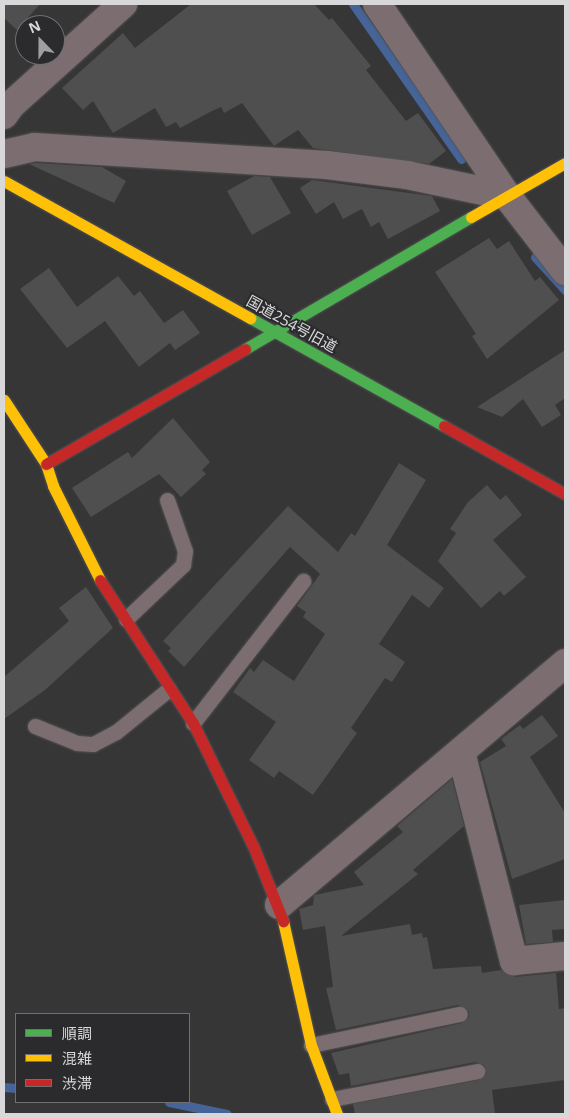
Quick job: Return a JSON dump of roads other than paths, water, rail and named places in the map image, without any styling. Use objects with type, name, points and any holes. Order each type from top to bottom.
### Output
[{"type":"street","points":[[4,115],[11,105],[122,4]]},
{"type":"street","points":[[377,4],[507,196],[565,270]]},
{"type":"street","points":[[4,154],[34,147],[327,165],[407,175],[507,196]]},
{"type":"street","points":[[46,464],[565,163]]},
{"type":"street","name":"国道254号旧道","points":[[4,180],[565,494]]},
{"type":"street","points":[[4,400],[46,464],[53,486],[101,582],[169,689],[193,723],[279,905],[312,1045],[337,1114]]},
{"type":"street","points":[[279,905],[565,662]]},
{"type":"street","points":[[461,752],[514,962],[565,956]]},
{"type":"lane","points":[[126,619],[182,565],[185,552],[167,500]]},
{"type":"lane","points":[[193,723],[303,581]]},
{"type":"lane","points":[[35,726],[77,743],[93,744],[116,732],[169,689]]},
{"type":"lane","points":[[312,1045],[460,1014]]},
{"type":"lane","points":[[332,1099],[477,1071]]},
{"type":"waterway","points":[[353,4],[461,159]]},
{"type":"waterway","points":[[535,257],[565,290]]},
{"type":"waterway","points":[[4,1087],[15,1088]]},
{"type":"waterway","points":[[174,1103],[227,1114]]}]
